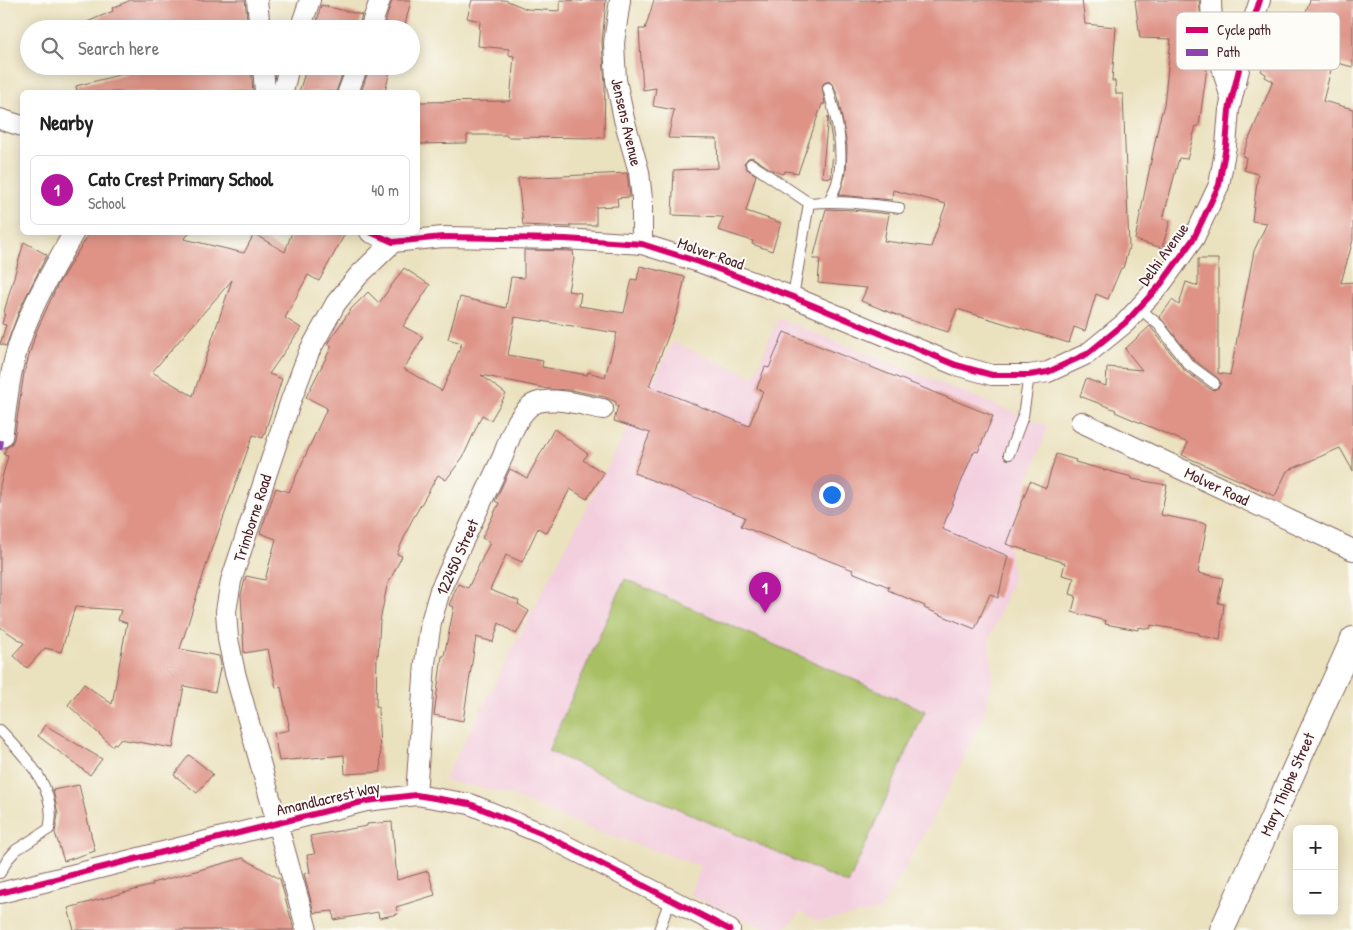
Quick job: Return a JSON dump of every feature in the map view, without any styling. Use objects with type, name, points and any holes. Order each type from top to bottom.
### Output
[{"type":"street","points":[[257,0],[259,20]]},
{"type":"street","points":[[303,20],[310,0]]},
{"type":"street","points":[[373,20],[380,0]]},
{"type":"street","name":"Jensens Avenue","points":[[620,0],[614,43],[616,80],[624,120],[639,172],[642,199],[642,244]]},
{"type":"street","name":"Delhi Avenue","points":[[1256,12],[1260,0]]},
{"type":"street","points":[[1223,70],[1231,101]]},
{"type":"street","name":"Delhi Avenue","points":[[1029,375],[1048,372],[1088,354],[1126,323],[1161,284],[1194,238],[1219,185],[1231,101],[1239,70]]},
{"type":"street","points":[[264,75],[265,90]]},
{"type":"street","points":[[283,90],[287,75]]},
{"type":"street","points":[[349,90],[355,75]]},
{"type":"street","points":[[0,119],[20,125]]},
{"type":"street","points":[[2,438],[14,361],[28,319],[72,235]]},
{"type":"street","name":"Molver Road","points":[[377,235],[393,242],[443,237],[566,239],[642,244],[699,262],[793,298],[956,365],[992,374],[1029,375]]},
{"type":"street","name":"Trimborne Road","points":[[307,930],[235,673],[228,639],[226,611],[231,581],[291,400],[309,352],[336,304],[359,275],[393,242]]},
{"type":"street","name":"122450 Street","points":[[416,795],[425,664],[431,622],[440,590],[511,436],[528,407],[543,401],[560,401],[603,409]]},
{"type":"street","name":"Molver Road","points":[[1081,422],[1353,550]]},
{"type":"street","name":"Mary Thiphe Street","points":[[1222,930],[1353,640]]},
{"type":"street","name":"Amandlacrest Way","points":[[0,892],[366,801],[416,795],[470,804],[543,834],[730,930]]},
{"type":"lane","points":[[828,88],[837,120],[840,142],[837,182],[829,201]]},
{"type":"lane","points":[[751,164],[808,203],[829,201],[857,202],[899,208]]},
{"type":"lane","points":[[793,298],[808,203]]},
{"type":"lane","points":[[1139,308],[1159,325],[1188,364],[1214,383]]},
{"type":"lane","points":[[1009,454],[1023,416],[1029,375]]},
{"type":"lane","points":[[0,730],[18,749],[42,780],[52,818],[49,829],[16,850],[0,873]]},
{"type":"lane","points":[[659,930],[670,900]]},
{"type":"shaded area","points":[[778,318],[1048,426],[1008,538],[1013,579],[989,640],[993,676],[984,714],[949,789],[881,910],[818,921],[801,912],[783,930],[769,930],[690,895],[701,866],[588,828],[505,793],[444,780],[673,342],[754,377]]},
{"type":"green space","points":[[625,579],[925,711],[848,884],[548,751]]},
{"type":"building","points":[[131,0],[245,0],[247,20],[92,20],[113,11],[112,8]]},
{"type":"building","points":[[392,0],[411,0],[406,20],[386,20]]},
{"type":"building","points":[[472,0],[505,0],[527,9],[560,11],[560,0],[606,0],[602,43],[605,84],[604,138],[467,135],[467,143],[420,144],[420,102],[510,101],[514,56],[509,55],[509,49],[478,46],[480,21],[467,18]]},
{"type":"building","points":[[654,0],[1082,0],[1085,24],[1116,27],[1112,81],[1115,81],[1116,94],[1123,94],[1129,247],[1123,268],[1121,268],[1108,299],[1096,294],[1085,331],[1074,327],[1069,343],[957,309],[948,332],[907,319],[861,301],[867,288],[818,283],[820,259],[813,259],[826,209],[889,214],[884,241],[931,247],[946,204],[893,190],[892,200],[839,195],[846,173],[847,146],[838,97],[834,86],[829,81],[822,86],[825,104],[822,104],[798,173],[785,171],[783,174],[772,170],[752,157],[748,158],[744,163],[747,169],[756,175],[746,211],[781,223],[772,251],[752,244],[753,241],[718,230],[723,217],[672,215],[674,170],[718,168],[717,139],[668,138],[674,110],[653,106],[656,88],[643,90],[639,29],[645,29]]},
{"type":"building","points":[[1135,0],[1199,0],[1200,12],[1176,12],[1176,70],[1207,70],[1199,126],[1196,126],[1187,159],[1179,158],[1163,219],[1170,221],[1162,248],[1135,240],[1164,105],[1171,39],[1140,38]]},
{"type":"building","points":[[1310,0],[1353,0],[1353,67],[1340,64],[1340,12],[1306,12]]},
{"type":"building","points":[[321,5],[362,15],[361,20],[317,20]]},
{"type":"building","points":[[1331,70],[1323,101],[1353,109],[1353,240],[1341,283],[1353,282],[1353,471],[1340,448],[1287,471],[1275,496],[1182,455],[1188,443],[1115,412],[1116,410],[1080,396],[1086,379],[1106,386],[1107,367],[1142,370],[1125,349],[1150,326],[1184,370],[1210,389],[1214,390],[1219,387],[1221,383],[1218,378],[1193,359],[1160,317],[1172,300],[1179,305],[1186,282],[1198,286],[1198,259],[1218,259],[1218,373],[1230,375],[1254,251],[1267,223],[1252,221],[1258,174],[1244,170],[1246,157],[1242,156],[1273,81],[1265,77],[1266,74],[1261,71]]},
{"type":"building","points":[[119,75],[252,75],[253,90],[77,90],[76,86]]},
{"type":"building","points":[[304,75],[342,75],[337,90],[300,90]]},
{"type":"building","points":[[367,75],[389,75],[385,90],[362,90]]},
{"type":"building","points":[[828,116],[833,147],[831,178],[822,177]]},
{"type":"building","points":[[627,173],[630,197],[617,198],[618,206],[596,207],[596,225],[570,225],[570,227],[523,225],[518,178]]},
{"type":"building","points":[[88,235],[188,235],[184,239],[244,253],[253,235],[285,252],[291,235],[344,235],[319,281],[308,275],[285,318],[301,328],[269,374],[282,379],[263,438],[253,435],[213,544],[180,649],[219,656],[221,664],[215,692],[184,686],[173,748],[120,739],[112,746],[68,705],[84,684],[112,704],[127,623],[118,620],[121,610],[75,607],[61,652],[45,648],[27,668],[13,655],[24,643],[0,627],[0,485],[8,456],[4,455],[6,448],[11,445],[14,439],[24,373],[36,332],[58,284]],"holes":[[[232,280],[193,396],[152,372]]]},
{"type":"building","points":[[24,242],[47,255],[21,306],[6,346],[0,344],[6,325],[2,324],[4,312]]},
{"type":"building","points":[[524,250],[573,251],[574,259],[568,291],[581,293],[579,306],[624,313],[632,279],[637,280],[640,266],[685,277],[678,310],[649,386],[749,426],[763,391],[757,388],[765,367],[769,368],[784,332],[993,416],[978,452],[974,451],[942,529],[1008,556],[998,598],[990,594],[975,629],[924,608],[925,606],[888,590],[889,587],[852,572],[853,570],[741,526],[745,517],[634,473],[650,433],[614,421],[618,406],[616,406],[616,402],[605,397],[571,390],[548,389],[481,375],[506,394],[491,420],[482,415],[463,457],[446,480],[438,475],[411,522],[397,554],[402,556],[387,586],[380,621],[377,654],[376,707],[378,707],[381,772],[345,774],[344,755],[279,761],[274,733],[289,730],[281,687],[276,688],[268,649],[244,653],[241,595],[246,576],[265,580],[276,539],[260,533],[276,488],[289,492],[327,408],[306,397],[332,346],[327,344],[351,309],[368,292],[379,303],[404,268],[430,285],[403,326],[423,337],[404,369],[442,391],[462,343],[448,339],[460,297],[506,308],[511,277],[524,278]],"holes":[[[515,317],[617,333],[605,377],[588,372],[587,375],[542,367],[543,361],[508,355]]]},
{"type":"building","points":[[554,429],[588,454],[583,460],[604,473],[587,499],[570,489],[547,533],[538,528],[522,562],[506,555],[490,590],[519,601],[518,604],[529,611],[516,634],[499,623],[493,642],[476,637],[463,721],[434,715],[442,656],[444,656],[454,607],[449,605],[458,584],[468,588],[490,542],[482,538],[499,503],[495,501],[510,469],[527,478]]},
{"type":"building","points":[[1056,454],[1076,460],[1075,462],[1132,477],[1132,479],[1167,485],[1161,515],[1207,524],[1198,573],[1223,578],[1218,603],[1224,604],[1220,640],[1199,635],[1199,633],[1151,625],[1150,629],[1138,627],[1138,630],[1105,624],[1106,621],[1072,612],[1076,596],[1070,594],[1074,578],[1062,575],[1065,563],[1006,544],[1030,481],[1046,488]]},
{"type":"building","points":[[45,725],[102,759],[90,775],[38,736]]},
{"type":"building","points":[[189,755],[213,774],[197,793],[174,775]]},
{"type":"building","points":[[79,785],[95,851],[64,861],[55,833],[58,814],[53,790]]},
{"type":"building","points":[[392,822],[397,880],[428,871],[435,895],[396,907],[398,914],[379,918],[378,912],[334,920],[333,911],[314,913],[304,874],[310,873],[307,855],[315,854],[310,836],[367,826],[367,824]]},
{"type":"building","points":[[243,858],[280,879],[294,930],[74,930],[68,908]]},
{"type":"marked path","points":[[0,450],[2,437]]},
{"type":"cycle path","points":[[1256,12],[1260,0]]},
{"type":"cycle path","points":[[377,235],[393,242],[443,237],[565,239],[642,244],[699,262],[793,297],[956,365],[992,375],[1029,375],[1048,372],[1087,354],[1125,323],[1161,284],[1194,238],[1219,185],[1226,146],[1229,110],[1239,70]]},
{"type":"cycle path","points":[[0,893],[366,801],[416,795],[470,804],[543,834],[730,930]]},
{"type":"place","name":"Cato Crest Primary School","points":[[765,613]]}]
